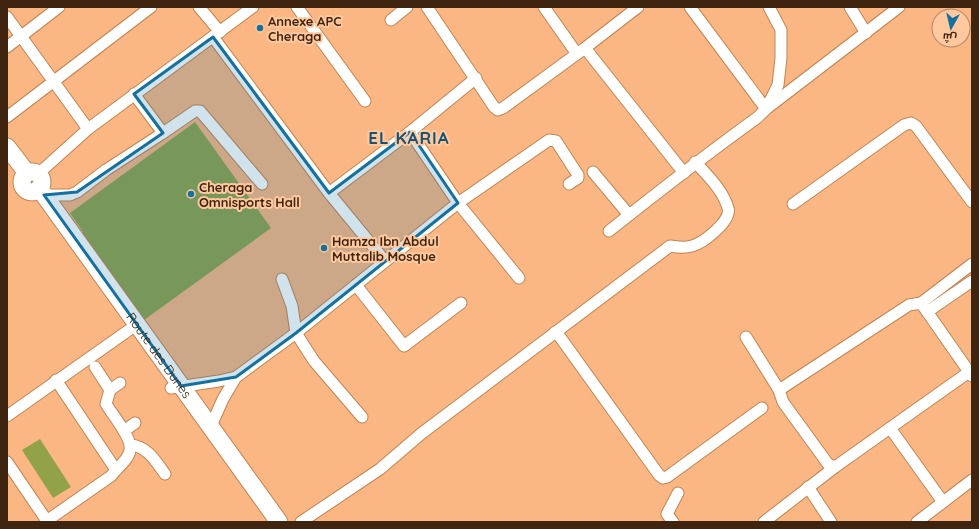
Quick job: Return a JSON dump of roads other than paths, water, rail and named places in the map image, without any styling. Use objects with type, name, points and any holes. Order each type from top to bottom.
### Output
[{"type":"main road","name":"Route des Dunes","points":[[7,147],[176,387],[267,522]]},
{"type":"main road","name":"Route des Dunes","points":[[7,163],[33,185],[128,330],[211,426],[279,522]]},
{"type":"street","points":[[7,47],[59,7]]},
{"type":"street","points":[[7,117],[151,7]]},
{"type":"street","points":[[199,7],[216,35],[329,193],[385,261]]},
{"type":"street","points":[[253,7],[88,129],[33,185],[70,195],[77,192],[106,170],[195,111],[200,111],[262,184]]},
{"type":"street","points":[[297,7],[365,101]]},
{"type":"street","points":[[391,20],[407,7]]},
{"type":"street","points":[[426,7],[476,78],[494,108],[498,110],[503,108],[581,51],[638,7]]},
{"type":"street","points":[[544,7],[684,173]]},
{"type":"street","points":[[690,7],[766,109]]},
{"type":"street","points":[[766,109],[778,85],[781,58],[781,30],[769,7]]},
{"type":"street","points":[[850,7],[866,33]]},
{"type":"street","points":[[609,231],[696,162],[758,117],[766,109],[900,7]]},
{"type":"street","points":[[7,17],[88,129]]},
{"type":"street","points":[[329,193],[410,132],[476,78]]},
{"type":"street","points":[[134,94],[163,133]]},
{"type":"street","points":[[793,204],[904,125],[911,123],[916,126],[972,202]]},
{"type":"street","points":[[410,132],[458,203],[518,278]]},
{"type":"street","points":[[176,387],[236,377],[296,333],[458,203],[553,139],[578,175],[578,178],[570,184]]},
{"type":"street","points":[[301,522],[380,469],[422,433],[670,246],[692,246],[710,235],[724,223],[729,209],[716,186],[696,162]]},
{"type":"street","points":[[593,172],[629,215]]},
{"type":"street","points":[[779,390],[909,305],[921,303],[972,264]]},
{"type":"street","points":[[282,279],[292,306],[296,333],[314,361],[362,417]]},
{"type":"street","points":[[927,312],[972,280]]},
{"type":"street","points":[[356,285],[404,346],[461,303]]},
{"type":"street","points":[[764,522],[835,467],[970,374],[921,303]]},
{"type":"street","points":[[7,416],[128,330]]},
{"type":"street","points":[[555,332],[659,475],[663,478],[667,477],[762,408]]},
{"type":"street","points":[[746,338],[779,390],[787,409],[828,464],[835,467]]},
{"type":"street","points":[[95,367],[110,390]]},
{"type":"street","points":[[211,426],[223,399],[236,377]]},
{"type":"street","points":[[56,380],[116,470]]},
{"type":"street","points":[[7,462],[46,521],[112,476],[124,462],[130,450],[129,439],[106,404],[110,390],[120,383]]},
{"type":"street","points":[[124,431],[135,423]]},
{"type":"street","points":[[890,428],[942,502]]},
{"type":"street","points":[[130,445],[138,446],[147,451],[165,474]]},
{"type":"street","points":[[916,522],[972,480]]},
{"type":"street","points":[[808,487],[831,522]]},
{"type":"street","points":[[673,522],[667,514],[678,493]]},
{"type":"place","name":"Annexe APC Cheraga","points":[[260,28]]},
{"type":"place","name":"Cheraga Omnisports Hall","points":[[191,194]]},
{"type":"place","name":"Hamza Ibn Abdul Muttalib Mosque","points":[[324,248]]},
{"type":"district","name":"EL KARIA","points":[[409,138]]}]
